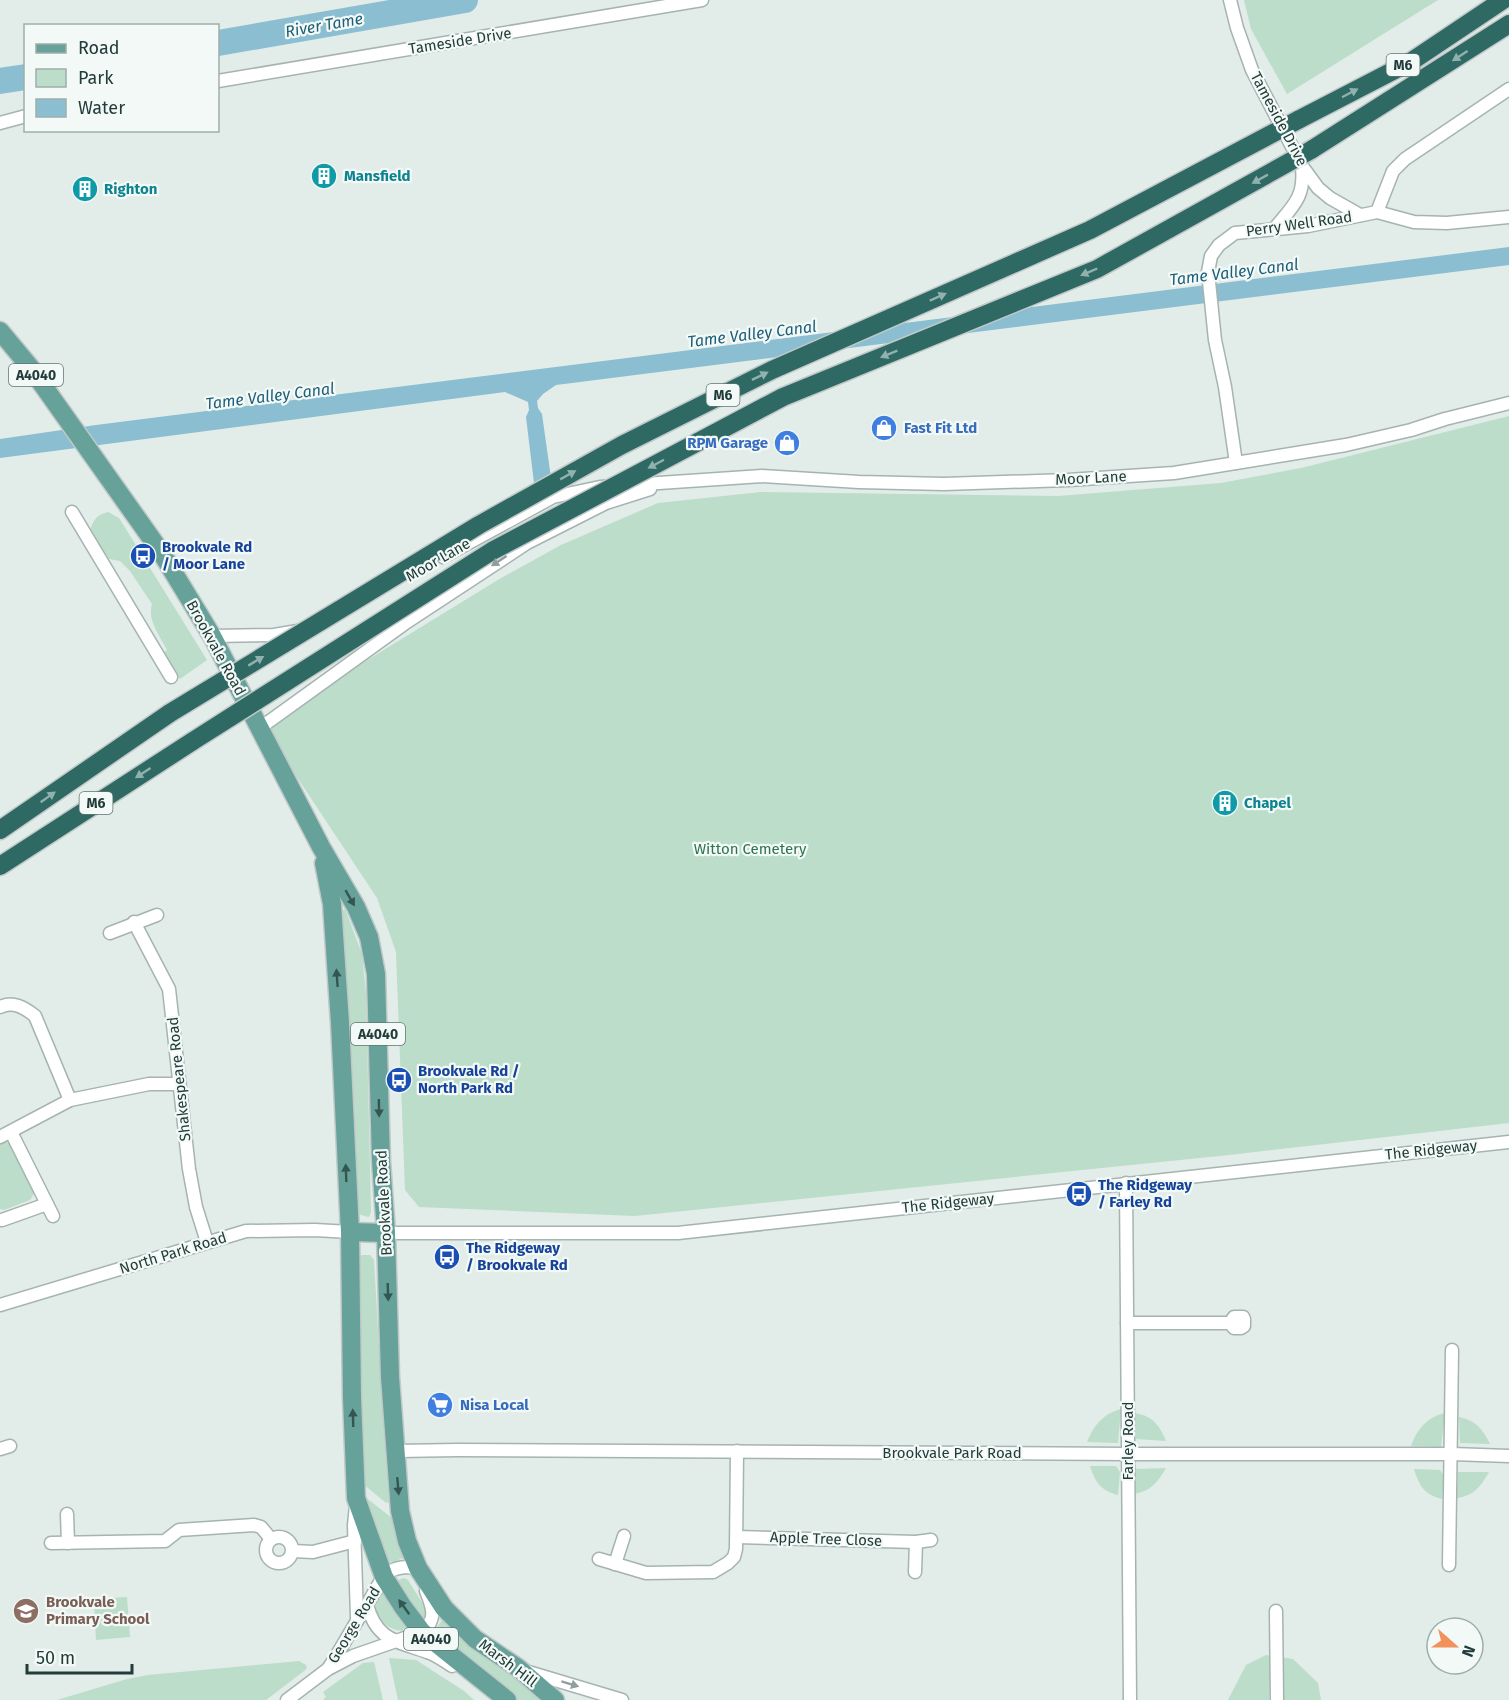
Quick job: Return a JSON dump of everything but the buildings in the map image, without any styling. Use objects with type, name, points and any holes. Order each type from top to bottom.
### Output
[{"type":"highway","name":"M6","points":[[0,831],[170,713],[479,525],[622,445],[772,370],[1090,230],[1412,61],[1503,0]]},
{"type":"highway","name":"M6","points":[[0,866],[192,741],[492,552],[783,397],[1097,268],[1311,150],[1509,24]]},
{"type":"main road","name":"Brookvale Road","points":[[0,331],[30,367],[161,552],[212,636],[321,847],[356,907],[369,937],[376,974],[390,1377],[400,1511],[407,1541],[418,1568]]},
{"type":"main road","name":"Brookvale Road","points":[[321,847],[332,904],[340,1023],[350,1232],[356,1498],[384,1577]]},
{"type":"main road","points":[[350,1232],[386,1233]]},
{"type":"main road","name":"Marsh Hill","points":[[418,1568],[444,1608],[476,1639],[518,1668],[555,1700]]},
{"type":"main road","name":"Marsh Hill","points":[[384,1577],[422,1632],[500,1694]]},
{"type":"street","name":"Tameside Drive","points":[[219,81],[702,0]]},
{"type":"street","name":"Tameside Drive","points":[[1230,0],[1252,70],[1302,166],[1318,188],[1330,198],[1360,215]]},
{"type":"street","points":[[1377,212],[1393,171],[1405,159],[1509,89]]},
{"type":"street","points":[[0,123],[24,117]]},
{"type":"street","points":[[1275,228],[1299,196],[1304,184],[1302,166]]},
{"type":"street","name":"Perry Well Road","points":[[1236,463],[1225,387],[1215,340],[1208,272],[1211,255],[1219,245],[1234,233],[1308,226],[1377,212],[1421,222],[1447,223],[1509,217]]},
{"type":"street","name":"Moor Lane","points":[[212,636],[274,635],[326,627],[425,566],[553,497],[600,487],[762,476],[880,483],[944,484],[1068,480],[1174,473],[1357,442],[1412,430],[1509,403]]},
{"type":"street","name":"Moor Lane","points":[[260,728],[407,622],[527,543],[606,503],[665,484]]},
{"type":"street","points":[[72,513],[171,677]]},
{"type":"street","points":[[110,933],[157,915]]},
{"type":"street","name":"Shakespeare Road","points":[[135,922],[169,989],[196,1207],[207,1242]]},
{"type":"street","points":[[0,1007],[9,1004],[17,1005],[35,1016],[70,1100]]},
{"type":"street","points":[[54,1216],[6,1135],[70,1100],[149,1084],[179,1084]]},
{"type":"street","name":"The Ridgeway","points":[[386,1233],[678,1233],[1509,1142]]},
{"type":"street","name":"Farley Road","points":[[1126,1183],[1130,1700]]},
{"type":"street","points":[[2,1220],[47,1204]]},
{"type":"street","name":"North Park Road","points":[[0,1305],[246,1231],[350,1232]]},
{"type":"street","points":[[1127,1323],[1230,1323]]},
{"type":"street","points":[[1449,1565],[1452,1350]]},
{"type":"street","name":"Brookvale Park Road","points":[[396,1451],[1509,1456]]},
{"type":"street","points":[[598,1559],[654,1574],[713,1572],[723,1567],[734,1557],[737,1537],[737,1451]]},
{"type":"street","points":[[356,1498],[354,1525],[357,1617]]},
{"type":"street","points":[[67,1514],[68,1543]]},
{"type":"street","points":[[51,1543],[165,1541],[179,1530],[254,1525],[261,1527],[272,1539]]},
{"type":"street","points":[[615,1564],[624,1536]]},
{"type":"street","points":[[283,1537],[290,1542],[293,1551],[290,1559],[285,1563],[274,1563],[266,1554],[266,1547],[272,1539],[283,1537]]},
{"type":"street","name":"Apple Tree Close","points":[[737,1537],[916,1542],[932,1540]]},
{"type":"street","points":[[293,1551],[313,1552],[355,1541]]},
{"type":"street","points":[[915,1572],[916,1542]]},
{"type":"street","name":"George Road","points":[[328,1669],[357,1617],[384,1577],[392,1570],[406,1567],[418,1568]]},
{"type":"street","points":[[418,1568],[433,1608],[433,1620],[422,1632]]},
{"type":"street","points":[[367,1605],[370,1616],[383,1635],[394,1642],[428,1652],[500,1694]]},
{"type":"street","points":[[1276,1611],[1277,1700]]},
{"type":"street","name":"George Road","points":[[287,1700],[328,1669],[353,1656],[422,1632]]},
{"type":"street","points":[[518,1668],[622,1700]]},
{"type":"green space","points":[[1244,0],[1438,0],[1287,94],[1251,29]]},
{"type":"green space","name":"Witton Cemetery","points":[[1509,416],[1509,1123],[1229,1155],[635,1216],[419,1207],[405,1190],[396,952],[377,898],[265,729],[307,697],[501,578],[561,545],[658,503],[761,492],[1058,496],[1221,483],[1301,468]]},
{"type":"green space","points":[[108,512],[119,518],[207,660],[180,679],[163,653],[167,650],[151,616],[152,604],[130,571],[120,561],[109,559],[90,530],[96,518]]},
{"type":"green space","points":[[345,909],[362,954],[366,994],[371,1212],[369,1217],[357,1214],[354,1209],[342,911]]},
{"type":"green space","points":[[0,1143],[11,1143],[35,1192],[30,1200],[4,1210],[0,1209]]},
{"type":"green space","points":[[362,1255],[370,1255],[374,1260],[389,1503],[363,1484],[357,1259]]},
{"type":"green space","points":[[1121,1409],[1118,1443],[1087,1442],[1100,1421]]},
{"type":"green space","points":[[1135,1413],[1155,1422],[1166,1441],[1136,1439]]},
{"type":"green space","points":[[1445,1413],[1441,1447],[1411,1446],[1423,1425],[1433,1417]]},
{"type":"green space","points":[[1459,1417],[1470,1420],[1478,1426],[1490,1444],[1460,1443]]},
{"type":"green space","points":[[1090,1466],[1116,1466],[1120,1472],[1118,1495],[1107,1491],[1100,1485]]},
{"type":"green space","points":[[1166,1468],[1153,1486],[1133,1494],[1135,1469]]},
{"type":"green space","points":[[1414,1469],[1440,1470],[1444,1476],[1442,1499],[1431,1495],[1424,1489]]},
{"type":"green space","points":[[1458,1472],[1489,1472],[1476,1490],[1457,1498]]},
{"type":"green space","points":[[365,1497],[392,1518],[403,1558],[393,1562],[385,1561]]},
{"type":"green space","points":[[404,1578],[408,1580],[428,1612],[424,1619],[417,1617],[395,1581]]},
{"type":"green space","points":[[381,1593],[384,1593],[408,1624],[402,1631],[392,1629],[385,1624],[374,1611]]},
{"type":"green space","points":[[127,1597],[130,1637],[96,1640],[94,1599]]},
{"type":"green space","points":[[443,1619],[540,1700],[515,1700],[432,1634]]},
{"type":"green space","points":[[1266,1655],[1271,1656],[1269,1700],[1228,1700],[1246,1665]]},
{"type":"green space","points":[[1281,1657],[1293,1659],[1318,1683],[1321,1700],[1281,1700]]},
{"type":"green space","points":[[389,1658],[416,1660],[474,1700],[398,1700]]},
{"type":"green space","points":[[299,1661],[307,1668],[266,1700],[57,1700],[148,1675]]},
{"type":"green space","points":[[374,1662],[383,1700],[323,1700],[326,1697],[323,1692],[363,1663]]},
{"type":"water","points":[[1509,247],[1509,265],[556,385],[537,401],[542,414],[551,478],[534,483],[526,417],[529,410],[528,402],[505,392],[0,458],[0,439],[96,425]]},
{"type":"waterway","name":"River Tame","points":[[219,43],[465,0]]},
{"type":"waterway","name":"River Tame","points":[[0,81],[24,77]]},
{"type":"place","name":"Mansfield","points":[[324,176]]},
{"type":"place","name":"Righton","points":[[85,189]]},
{"type":"place","name":"Fast Fit Ltd","points":[[884,428]]},
{"type":"place","name":"RPM Garage","points":[[787,443]]},
{"type":"place","name":"Brookvale Rd / Moor Lane","points":[[143,556]]},
{"type":"place","name":"Chapel","points":[[1225,803]]},
{"type":"place","name":"Brookvale Rd / North Park Rd","points":[[399,1080]]},
{"type":"place","name":"The Ridgeway / Farley Rd","points":[[1079,1194]]},
{"type":"place","name":"The Ridgeway / Brookvale Rd","points":[[447,1257]]},
{"type":"place","name":"Nisa Local","points":[[440,1405]]},
{"type":"place","name":"Brookvale Primary School","points":[[26,1611]]},
{"type":"water label","name":"Tame Valley Canal","points":[[1234,272]]},
{"type":"water label","name":"Tame Valley Canal","points":[[752,334]]},
{"type":"water label","name":"Tame Valley Canal","points":[[270,396]]}]
